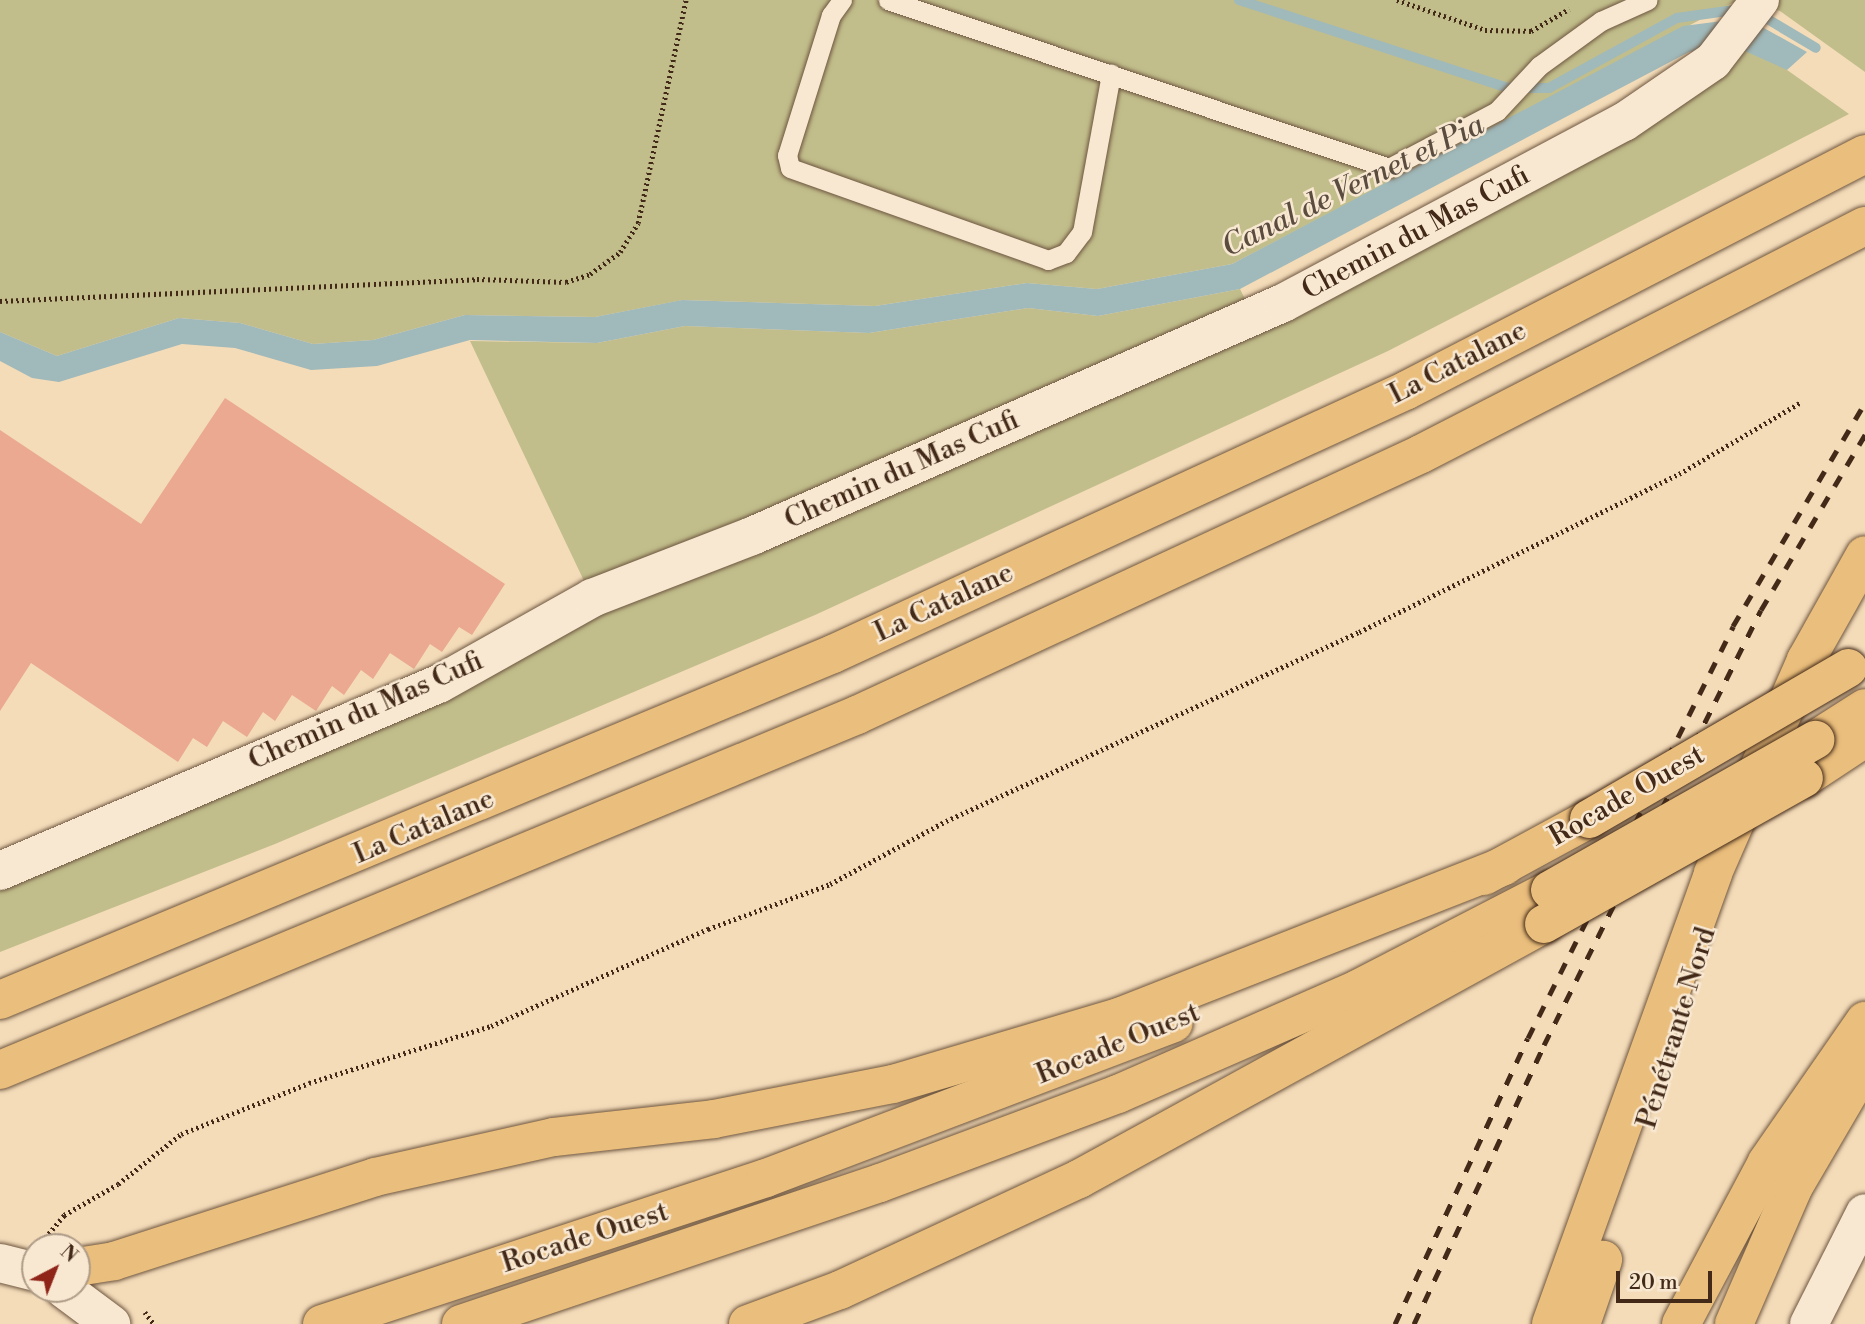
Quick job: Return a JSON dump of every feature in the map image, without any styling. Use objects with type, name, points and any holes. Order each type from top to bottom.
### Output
[{"type":"highway","name":"La Catalane","points":[[0,1000],[291,883],[833,654],[1407,390],[1865,154]]},
{"type":"highway","points":[[0,1070],[857,716],[1421,454],[1865,226]]},
{"type":"highway","points":[[1551,1324],[1713,873],[1806,660],[1865,555]]},
{"type":"highway","name":"Rocade Ouest","points":[[322,1324],[766,1178],[1096,1056],[1322,958],[1505,866],[1856,662]]},
{"type":"highway","name":"Rocade Ouest","points":[[461,1324],[880,1183],[1118,1094],[1547,907],[1865,708]]},
{"type":"highway","name":"Pénétrante Nord","points":[[1581,1324],[1729,858],[1776,733]]},
{"type":"highway","points":[[748,1324],[841,1290],[1079,1179],[1547,907],[1804,778],[1865,738]]},
{"type":"highway","points":[[91,1265],[114,1261],[401,1171],[555,1137],[714,1119],[893,1084],[1119,1017],[1505,866]]},
{"type":"highway","points":[[1681,1324],[1768,1162],[1865,1021]]},
{"type":"highway","points":[[1734,1324],[1793,1188],[1865,1065]]},
{"type":"street","name":"Chemin du Mas Cufi","points":[[0,871],[439,684],[592,598],[752,536],[1283,303],[1624,122],[1713,61],[1759,3]]},
{"type":"street","points":[[1809,1324],[1865,1213]]},
{"type":"street","points":[[0,1263],[21,1268]]},
{"type":"street","points":[[83,1303],[111,1324]]},
{"type":"lane","points":[[842,0],[831,15],[787,155],[790,168],[1048,260],[1066,253],[1082,232],[1111,74]]},
{"type":"lane","points":[[888,0],[1389,168],[1497,111],[1528,78],[1601,21],[1648,0]]},
{"type":"path","points":[[0,301],[477,279],[566,282],[590,274],[620,252],[638,223],[686,0]]},
{"type":"path","points":[[1397,0],[1485,30],[1531,31],[1574,6]]},
{"type":"path","points":[[49,1233],[64,1215],[118,1184],[181,1134],[309,1083],[491,1026],[708,929],[830,884],[946,821],[1359,632],[1679,474],[1801,402]]},
{"type":"shaded area","points":[[0,0],[1738,0],[1232,264],[1097,289],[1027,283],[875,306],[683,300],[595,317],[465,315],[373,340],[313,344],[240,323],[179,318],[57,356],[0,332]]},
{"type":"shaded area","points":[[1746,0],[1865,0],[1865,72],[1780,11]]},
{"type":"shaded area","points":[[1736,47],[1773,60],[1849,114],[1388,351],[815,615],[275,844],[0,952],[0,886],[598,611],[1261,331]]},
{"type":"shaded area","points":[[1240,289],[1247,303],[746,520],[585,583],[470,341],[597,343],[685,326],[869,333],[1028,308],[1098,316]]},
{"type":"water","name":"Canal de Vernet et Pia","points":[[1746,18],[1807,52],[1787,70],[1736,47],[1689,52],[1240,289],[1098,316],[1028,308],[869,333],[685,326],[597,343],[470,340],[377,366],[311,370],[235,348],[182,344],[59,382],[32,378],[0,361],[0,332],[57,356],[179,318],[240,323],[313,344],[373,340],[465,315],[595,317],[682,300],[875,306],[1027,283],[1097,289],[1232,264],[1683,26]]},
{"type":"building","points":[[225,398],[505,584],[472,635],[459,627],[442,652],[430,644],[414,669],[390,653],[373,679],[361,670],[344,695],[332,686],[316,711],[292,695],[275,721],[263,712],[247,737],[223,721],[207,747],[193,738],[178,762],[31,663],[0,711],[0,430],[141,524]]},
{"type":"waterway","points":[[1239,0],[1509,88],[1549,88],[1677,18],[1741,9]]},
{"type":"waterway","points":[[1759,14],[1816,48]]},
{"type":"railway","points":[[1395,1324],[1528,1038],[1733,626],[1865,403]]},
{"type":"railway","points":[[1414,1324],[1544,1045],[1761,610],[1865,435]]}]
